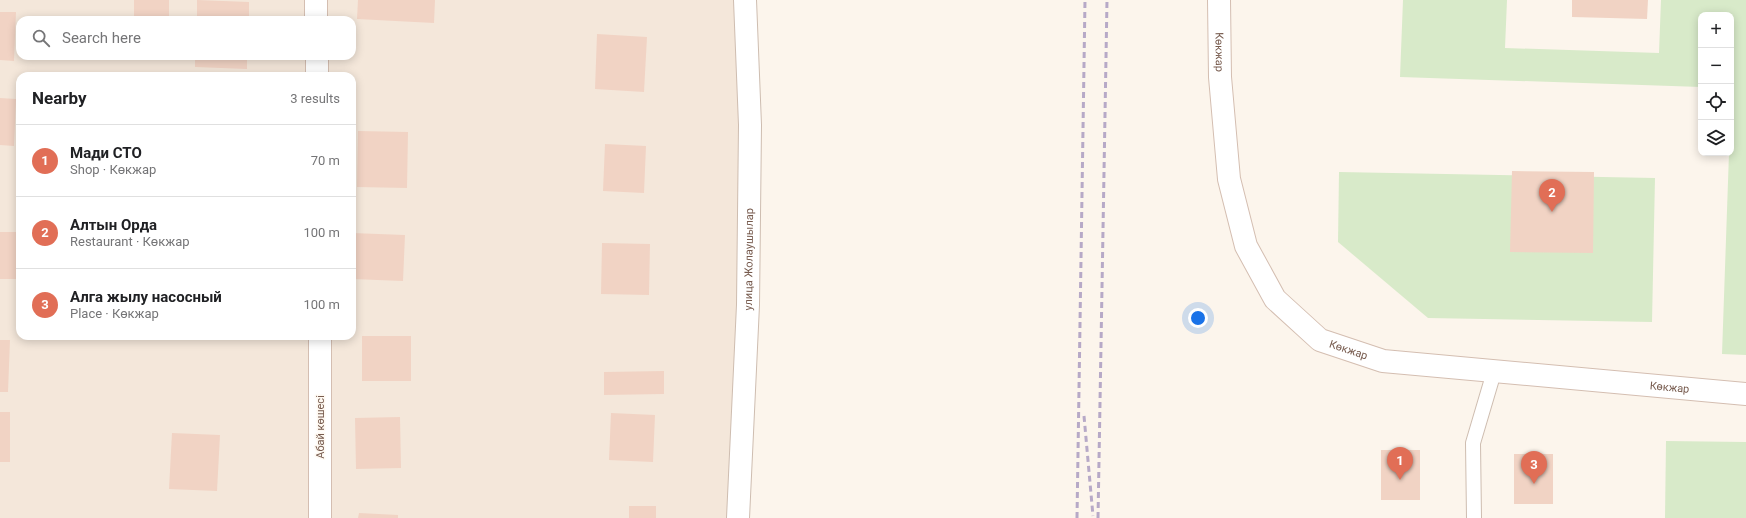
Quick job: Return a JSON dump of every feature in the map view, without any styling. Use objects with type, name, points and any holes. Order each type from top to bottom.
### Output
[{"type":"street","points":[[316,0],[316,16]]},
{"type":"street","name":"улица Жолаушылар","points":[[738,518],[748,298],[750,125],[745,0]]},
{"type":"street","name":"Көкжар","points":[[1219,0],[1220,77],[1229,179],[1246,246],[1275,299],[1320,340],[1383,361],[1746,394]]},
{"type":"street","points":[[316,60],[317,72]]},
{"type":"street","name":"Абай көшесі","points":[[320,340],[320,518]]},
{"type":"lane","points":[[1474,518],[1474,443],[1494,372]]},
{"type":"shaded area","points":[[0,0],[745,0],[738,518],[0,518]]},
{"type":"green space","points":[[1403,0],[1507,0],[1505,48],[1659,53],[1661,0],[1746,0],[1746,355],[1722,354],[1729,156],[1734,156],[1734,12],[1698,12],[1698,87],[1400,77]]},
{"type":"green space","points":[[1339,172],[1655,178],[1652,322],[1428,318],[1338,242]]},
{"type":"green space","points":[[1666,441],[1746,442],[1746,518],[1665,518]]},
{"type":"building","points":[[134,0],[169,0],[169,16],[134,16]]},
{"type":"building","points":[[197,0],[249,2],[249,16],[197,16]]},
{"type":"building","points":[[358,0],[435,0],[434,23],[357,19]]},
{"type":"building","points":[[1572,0],[1648,0],[1647,19],[1572,17]]},
{"type":"building","points":[[0,12],[16,12],[14,61],[0,60]]},
{"type":"building","points":[[597,34],[647,37],[644,92],[595,89]]},
{"type":"building","points":[[195,60],[247,60],[247,69],[195,67]]},
{"type":"building","points":[[0,98],[16,99],[14,146],[0,145]]},
{"type":"building","points":[[358,131],[408,132],[407,188],[357,187]]},
{"type":"building","points":[[605,144],[646,146],[644,193],[603,191]]},
{"type":"building","points":[[1512,171],[1594,172],[1593,253],[1510,252]]},
{"type":"building","points":[[0,232],[16,232],[16,279],[0,279]]},
{"type":"building","points":[[356,233],[405,235],[403,281],[356,279]]},
{"type":"building","points":[[602,243],[650,244],[649,295],[601,294]]},
{"type":"building","points":[[362,336],[411,336],[411,381],[362,381]]},
{"type":"building","points":[[0,340],[10,340],[8,392],[0,392]]},
{"type":"building","points":[[664,371],[664,394],[604,395],[604,372]]},
{"type":"building","points":[[0,412],[10,412],[10,462],[0,462]]},
{"type":"building","points":[[611,413],[655,415],[653,462],[609,460]]},
{"type":"building","points":[[400,417],[401,468],[356,469],[355,418]]},
{"type":"building","points":[[172,433],[220,435],[217,491],[169,489]]},
{"type":"building","points":[[1381,450],[1420,450],[1420,500],[1381,500]]},
{"type":"building","points":[[1514,454],[1553,454],[1553,504],[1514,504]]},
{"type":"building","points":[[629,506],[656,506],[656,518],[629,518]]},
{"type":"building","points":[[359,513],[398,515],[398,518],[358,518]]},
{"type":"railway","points":[[1077,518],[1085,0]]},
{"type":"railway","points":[[1098,518],[1107,0]]},
{"type":"railway","points":[[1084,416],[1093,516]]},
{"type":"place","name":"Алтын Орда","points":[[1552,212]]},
{"type":"place","name":"Мади СТО","points":[[1400,480]]},
{"type":"place","name":"Алга жылу насосный","points":[[1534,484]]}]
